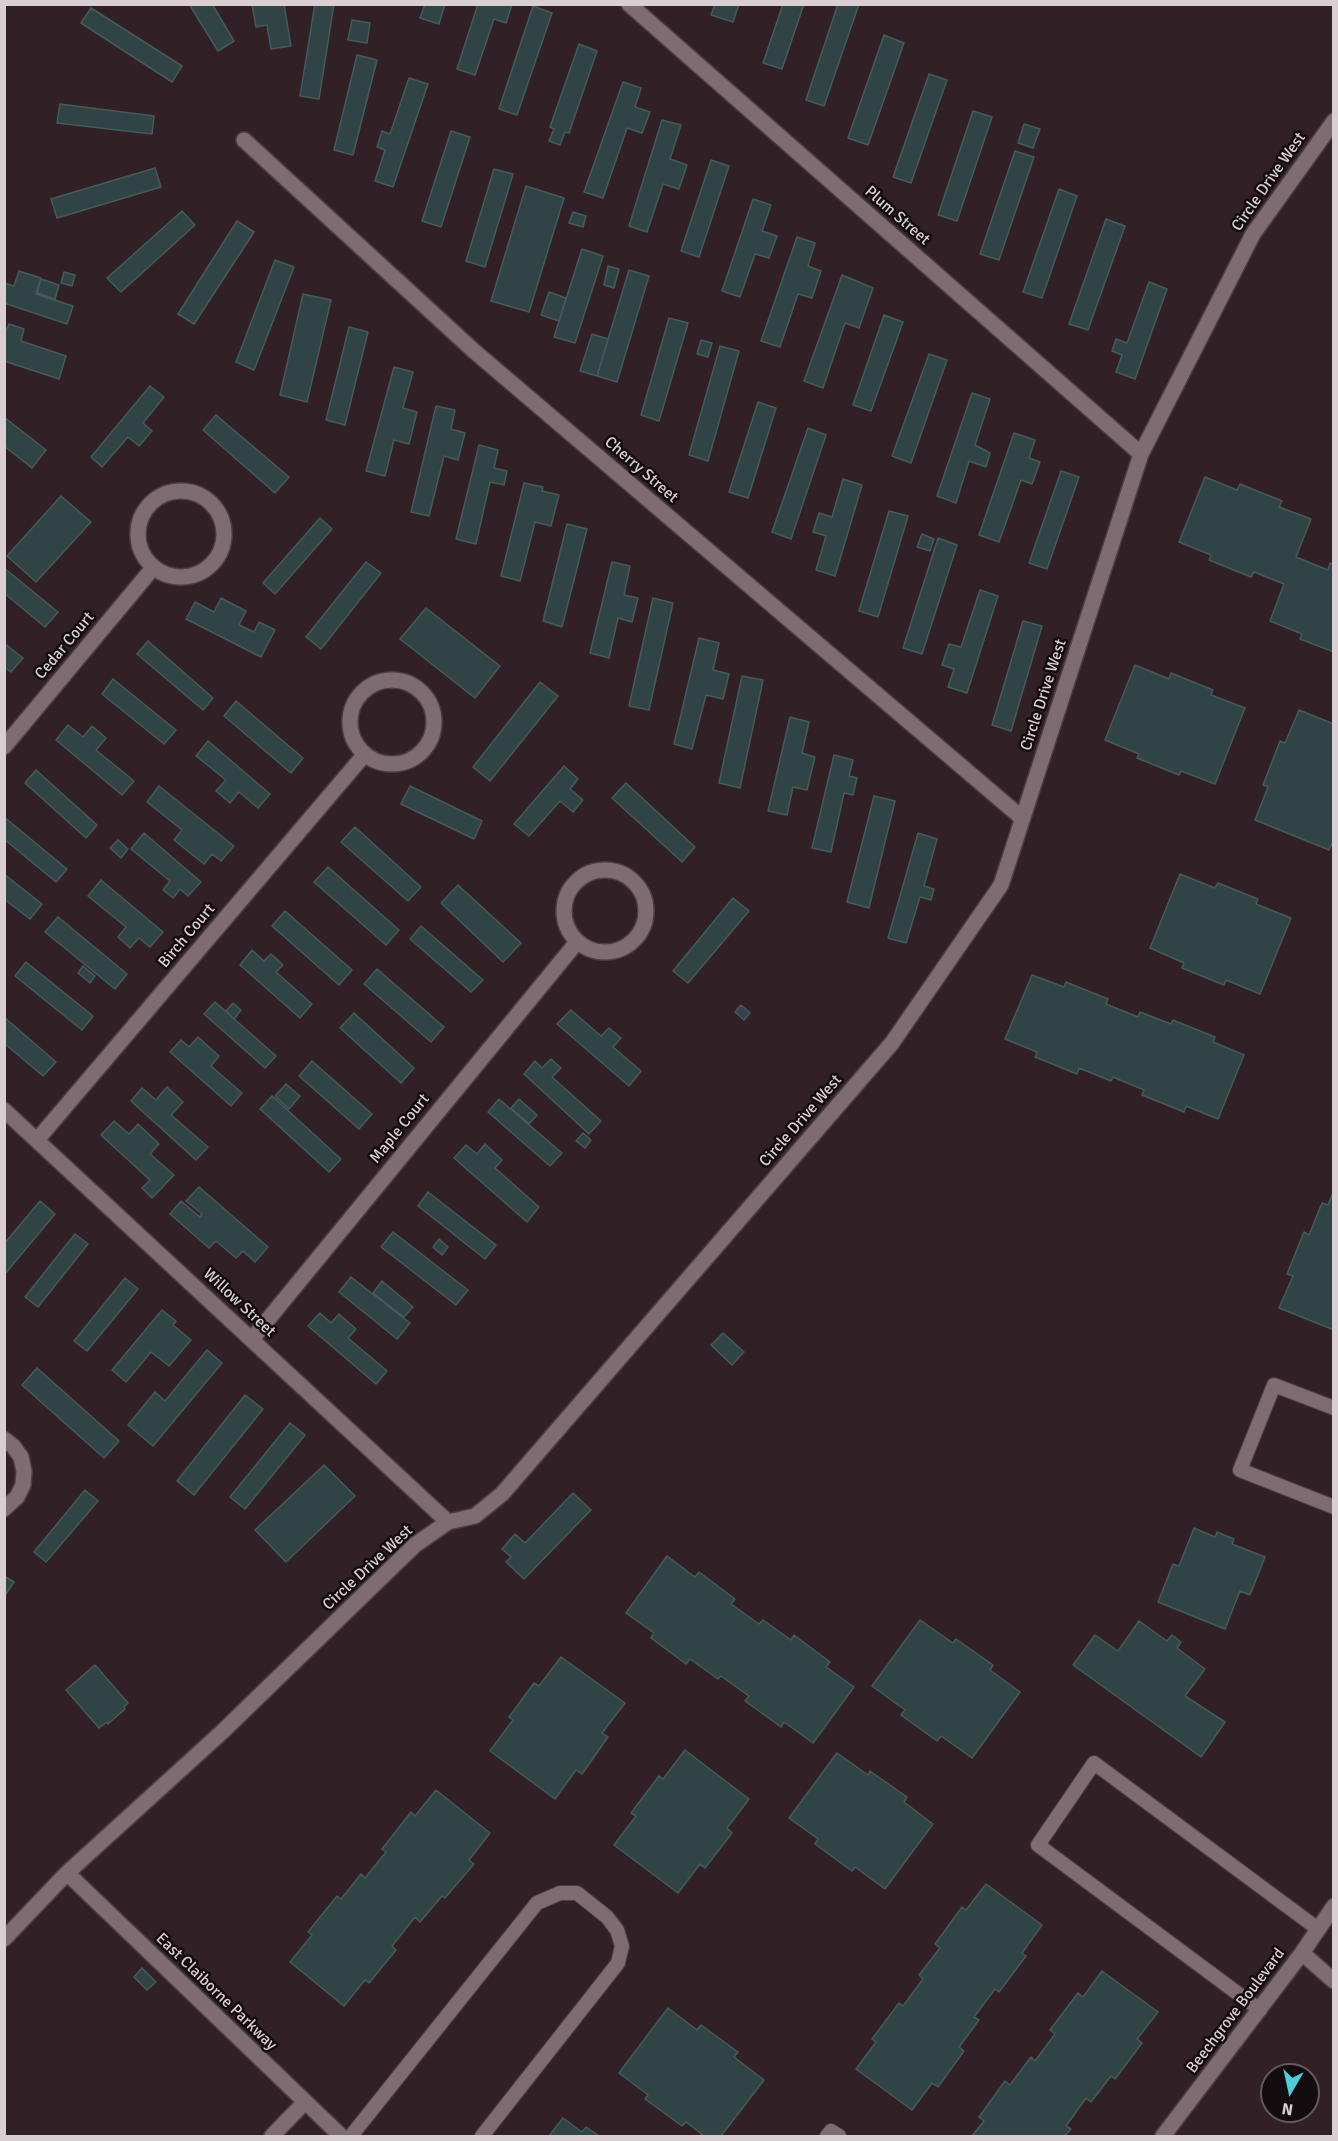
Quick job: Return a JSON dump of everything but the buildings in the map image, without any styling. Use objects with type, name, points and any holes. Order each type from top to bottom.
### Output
[{"type":"street","name":"Plum Street","points":[[629,4],[1141,454]]},
{"type":"street","name":"Circle Drive West","points":[[4,1939],[67,1873],[222,1732],[415,1545],[448,1522],[475,1515],[502,1494],[892,1043],[1001,885],[1141,454],[1253,234],[1334,121]]},
{"type":"street","name":"Cherry Street","points":[[244,140],[474,351],[1022,818]]},
{"type":"street","points":[[182,490],[197,493],[210,501],[219,512],[225,527],[224,542],[219,556],[209,568],[196,575],[181,578],[166,575],[153,568],[144,558],[137,532],[146,507],[156,498],[169,492],[182,490]]},
{"type":"street","name":"Cedar Court","points":[[4,747],[153,568]]},
{"type":"street","points":[[387,681],[401,681],[424,696],[433,714],[432,735],[426,747],[416,757],[390,764],[377,761],[365,754],[356,744],[351,731],[350,717],[354,704],[362,693],[374,685],[387,681]]},
{"type":"street","name":"Birch Court","points":[[37,1140],[365,754]]},
{"type":"street","points":[[609,870],[623,873],[635,881],[643,893],[647,907],[646,921],[640,934],[630,944],[617,951],[603,953],[589,950],[577,942],[569,932],[564,920],[563,907],[574,884],[584,875],[609,870]]},
{"type":"street","name":"Maple Court","points":[[252,1339],[577,942]]},
{"type":"street","name":"Willow Street","points":[[4,1110],[448,1522]]},
{"type":"street","points":[[4,1439],[21,1457],[24,1471],[23,1485],[17,1497],[4,1509]]},
{"type":"street","name":"East Claiborne Parkway","points":[[67,1873],[341,2136]]},
{"type":"street","name":"Beechgrove Boulevard","points":[[1163,2136],[1260,2010],[1334,1906]]},
{"type":"street","points":[[1302,1953],[1334,1981]]},
{"type":"street","points":[[272,2136],[305,2102]]},
{"type":"lane","points":[[1334,1408],[1275,1385],[1240,1470],[1334,1506]]},
{"type":"lane","points":[[1260,2010],[1038,1845],[1095,1763],[1318,1929]]},
{"type":"lane","points":[[351,2136],[537,1904],[560,1893],[577,1893],[607,1917],[617,1930],[622,1946],[618,1963],[482,2136]]},
{"type":"lane","points":[[827,2136],[831,2131],[839,2136]]}]
